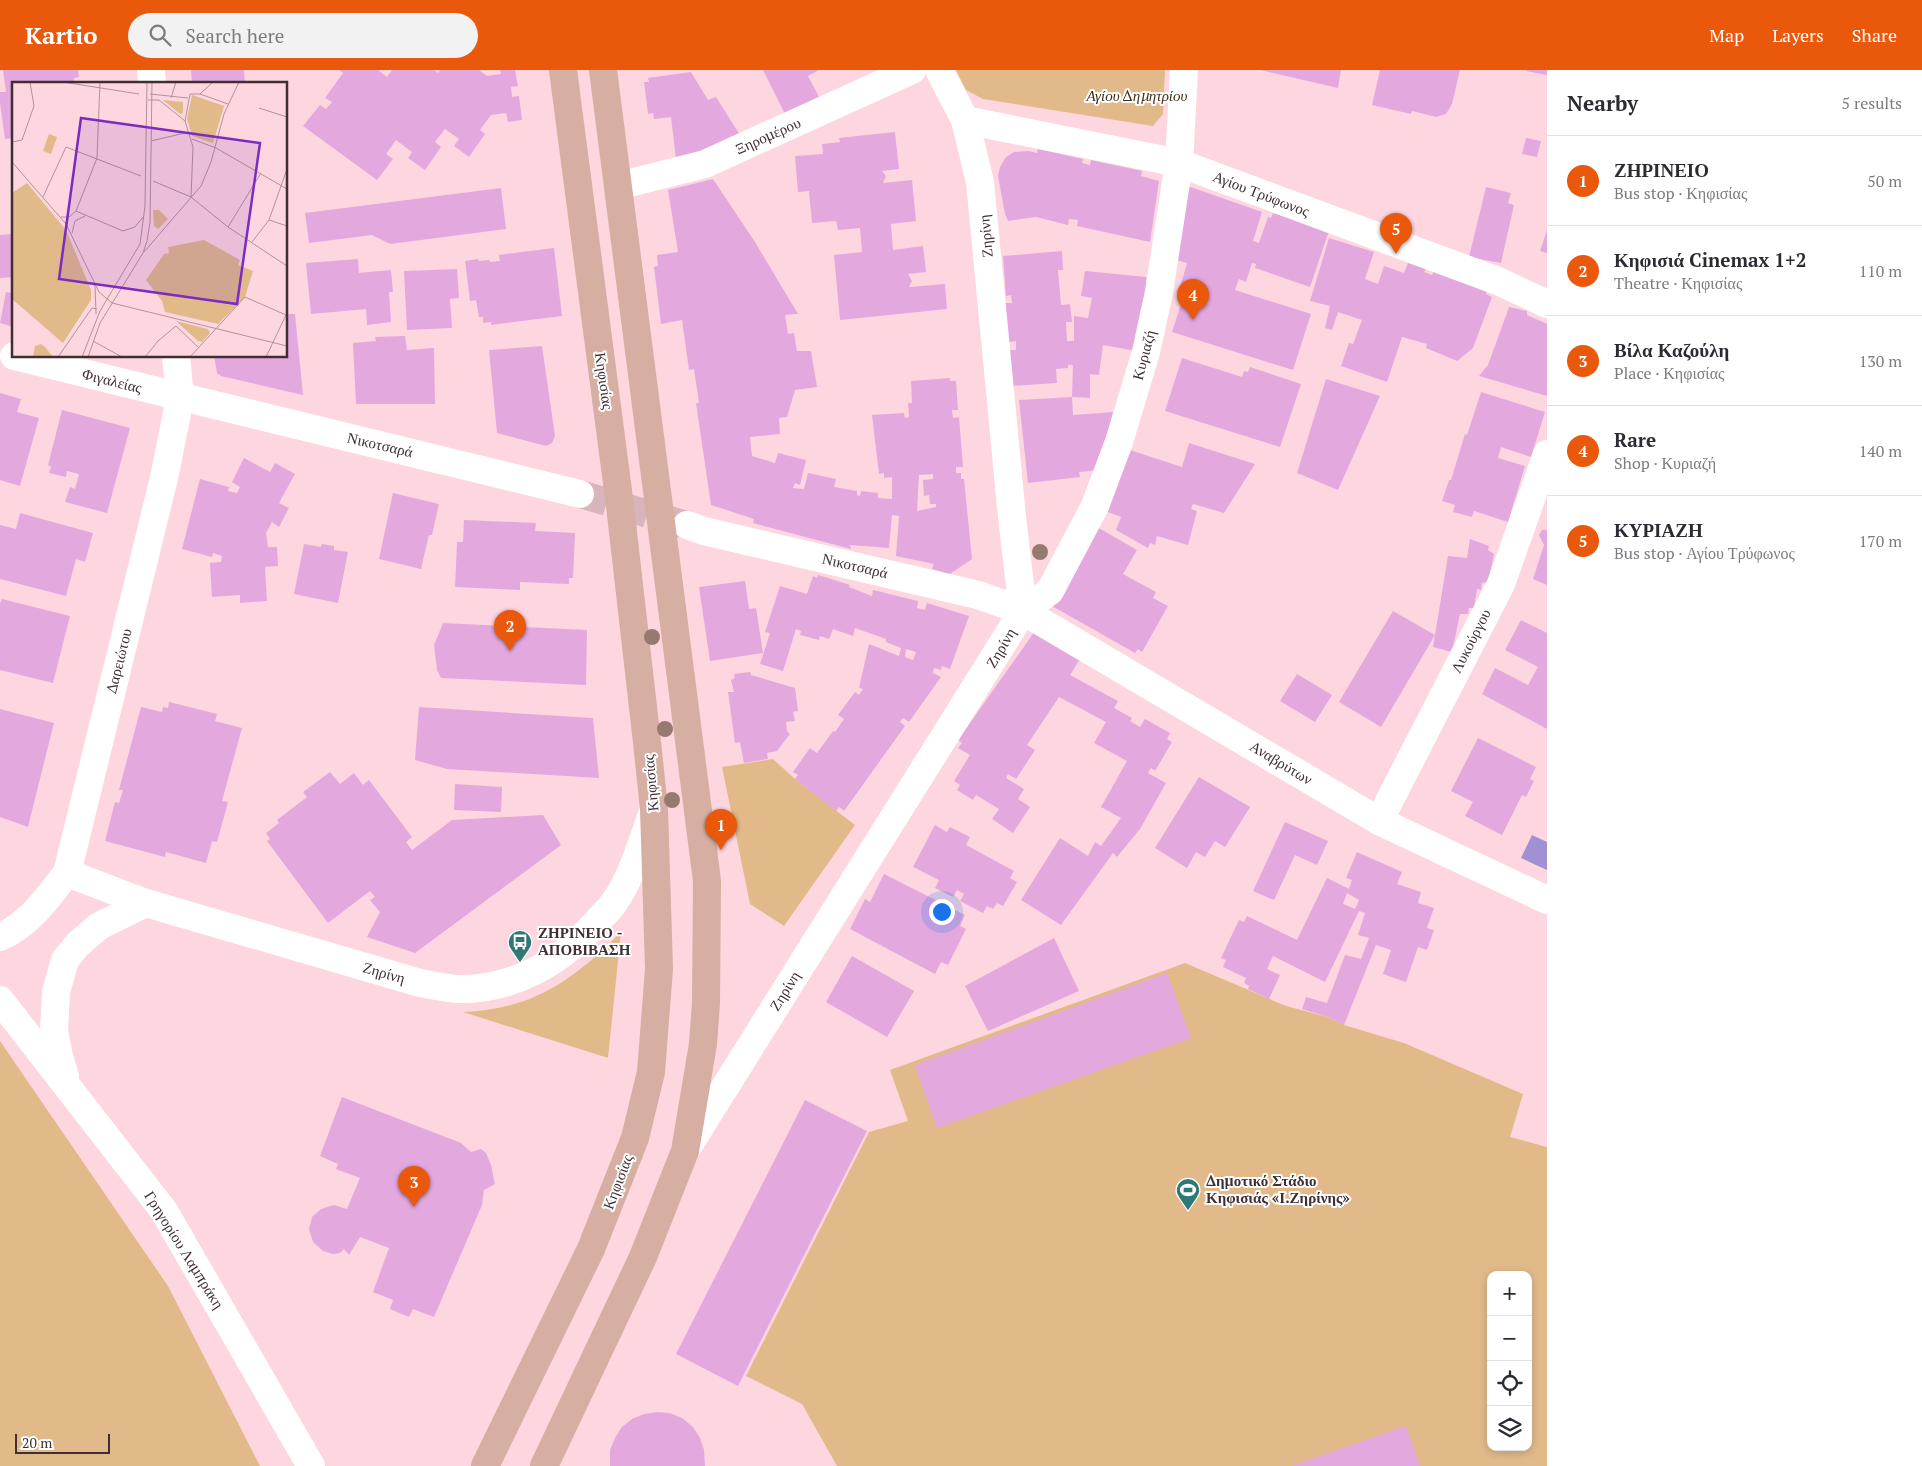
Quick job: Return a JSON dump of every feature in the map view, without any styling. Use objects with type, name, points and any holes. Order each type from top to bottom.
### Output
[{"type":"main road","name":"Κηφισίας","points":[[484,1466],[591,1249],[612,1199],[637,1129],[651,1072],[659,969],[654,809],[648,742],[620,506],[563,70]]},
{"type":"main road","points":[[544,1466],[643,1257],[685,1151],[703,1044],[706,1003],[707,881],[603,70]]},
{"type":"street","name":"Ξηρομέρου","points":[[618,186],[705,164],[912,70]]},
{"type":"street","name":"Ζηρίνη","points":[[685,1151],[1024,610],[1012,508],[980,182],[965,120],[939,70]]},
{"type":"street","name":"Κυριαζή","points":[[1024,610],[1050,592],[1095,506],[1119,442],[1146,352],[1159,292],[1179,163],[1184,70]]},
{"type":"street","name":"Αγίου Τρύφωνος","points":[[965,120],[1179,163],[1498,281],[1547,304]]},
{"type":"street","name":"Φιγαλείας","points":[[22,358],[180,398]]},
{"type":"street","name":"Δαρειώτου","points":[[0,938],[15,931],[39,909],[67,873],[164,478],[180,398],[176,358]]},
{"type":"street","name":"Νικοτσαρά","points":[[180,398],[580,494]]},
{"type":"street","name":"Λυκούργου","points":[[1379,821],[1501,584],[1547,454]]},
{"type":"street","name":"Νικοτσαρά","points":[[686,525],[978,595],[1024,610]]},
{"type":"street","name":"Αναβρύτων","points":[[1024,610],[1379,821],[1547,900]]},
{"type":"street","name":"Ζηρίνη","points":[[67,873],[146,903],[420,984],[457,989],[486,987],[509,982],[534,973],[560,956],[590,929],[614,903],[635,862],[654,809]]},
{"type":"street","points":[[69,1088],[59,1058],[54,1031],[56,992],[65,960],[78,944],[98,926],[146,903]]},
{"type":"street","name":"Γρηγορίου Λαμπράκη","points":[[0,1000],[164,1211],[311,1466]]},
{"type":"green space","name":"Αγίου Δημητρίου","points":[[956,70],[1165,70],[1163,114],[1153,126],[983,99],[966,90]]},
{"type":"green space","points":[[773,759],[795,779],[855,825],[784,926],[750,904],[722,767]]},
{"type":"green space","points":[[621,932],[608,1058],[463,1012],[488,1010],[510,1005],[551,989],[587,964]]},
{"type":"green space","name":"Δημοτικό Στάδιο Κηφισιάς «Ι.Ζηρίνης»","points":[[1185,963],[1286,1006],[1328,1017],[1344,1025],[1404,1043],[1523,1094],[1510,1137],[1547,1147],[1547,1466],[837,1466],[802,1404],[746,1376],[869,1132],[908,1121],[890,1070]]},
{"type":"green space","points":[[0,1041],[168,1286],[260,1466],[0,1466]]},
{"type":"shaded area","points":[[1532,835],[1547,842],[1547,870],[1521,858]]},
{"type":"building","points":[[3,70],[78,70],[79,77],[74,78],[74,82],[12,82],[12,138],[5,139],[0,92],[6,92]]},
{"type":"building","points":[[191,70],[244,70],[245,82],[192,82]]},
{"type":"building","points":[[339,70],[378,70],[387,77],[392,70],[434,70],[438,73],[440,70],[479,70],[487,76],[501,74],[500,70],[515,70],[518,86],[511,87],[512,97],[519,96],[522,120],[508,122],[506,113],[491,115],[480,130],[485,134],[469,157],[454,146],[459,139],[445,129],[435,142],[441,147],[425,170],[408,158],[412,152],[396,140],[386,154],[393,159],[377,180],[303,126],[320,105],[326,109],[332,102],[325,98],[343,73]]},
{"type":"building","points":[[763,70],[819,70],[808,76],[819,97],[814,99],[817,104],[785,114]]},
{"type":"building","points":[[1260,70],[1341,70],[1338,88]]},
{"type":"building","points":[[1380,70],[1460,70],[1452,104],[1446,114],[1436,117],[1412,111],[1411,114],[1372,105]]},
{"type":"building","points":[[1547,70],[1547,75],[1526,71]]},
{"type":"building","points":[[691,72],[708,100],[716,97],[740,135],[677,167],[671,117],[654,119],[653,113],[648,114],[644,82],[649,82],[648,78]]},
{"type":"building","points":[[895,132],[899,169],[882,171],[886,176],[883,183],[912,180],[916,221],[891,224],[893,250],[923,246],[926,272],[908,274],[912,281],[909,287],[945,284],[947,309],[840,320],[834,255],[862,252],[860,228],[838,230],[836,221],[812,223],[809,191],[798,192],[795,156],[823,154],[822,144],[840,142],[839,138]]},
{"type":"building","points":[[1526,138],[1541,141],[1537,157],[1522,154]]},
{"type":"building","points":[[1038,149],[1083,159],[1082,163],[1090,165],[1091,160],[1142,171],[1141,176],[1159,181],[1150,242],[1077,226],[1078,220],[1069,219],[1068,225],[1036,217],[1008,221],[998,176],[1000,167],[1006,157],[1014,152],[1028,151],[1037,153]]},
{"type":"building","points":[[713,179],[755,242],[798,314],[785,315],[788,334],[794,333],[797,351],[811,351],[817,387],[795,390],[787,417],[779,418],[780,434],[750,437],[752,456],[775,463],[778,453],[806,460],[800,485],[795,483],[793,488],[804,489],[808,473],[836,479],[834,487],[857,491],[857,495],[860,496],[861,491],[878,493],[878,498],[892,499],[892,477],[884,478],[884,473],[879,474],[872,415],[904,413],[905,418],[909,417],[908,403],[912,403],[911,381],[950,378],[950,381],[956,381],[958,410],[952,410],[953,418],[959,417],[963,467],[956,467],[956,473],[961,473],[961,479],[964,479],[972,559],[950,574],[932,569],[934,564],[896,556],[899,516],[892,515],[889,548],[850,545],[851,549],[753,523],[754,519],[711,505],[696,403],[699,403],[694,369],[689,370],[682,320],[661,324],[654,267],[658,266],[657,255],[678,252],[668,190]],"holes":[[[933,474],[933,479],[923,480],[924,496],[929,495],[930,504],[936,504],[936,507],[917,511],[919,475]]]},
{"type":"building","points":[[1185,185],[1262,212],[1253,241],[1259,243],[1268,217],[1271,218],[1273,213],[1329,231],[1310,287],[1255,268],[1256,264],[1252,263],[1246,282],[1239,279],[1235,290],[1311,314],[1293,370],[1172,332],[1187,286],[1181,284],[1187,263],[1176,260]]},
{"type":"building","points":[[1486,187],[1511,193],[1508,203],[1514,205],[1501,263],[1469,257]]},
{"type":"building","points":[[501,188],[506,229],[390,244],[372,235],[309,243],[305,213]]},
{"type":"building","points":[[1547,230],[1547,253],[1540,251]]},
{"type":"building","points":[[12,234],[12,277],[0,278],[0,235]]},
{"type":"building","points":[[1329,238],[1374,252],[1365,279],[1378,284],[1384,266],[1404,273],[1408,263],[1426,269],[1424,272],[1432,275],[1434,271],[1487,290],[1486,294],[1492,297],[1473,348],[1457,361],[1426,348],[1427,344],[1402,337],[1387,382],[1341,366],[1349,343],[1353,344],[1362,320],[1338,312],[1332,330],[1325,328],[1330,306],[1310,301]]},
{"type":"building","points":[[554,248],[562,316],[491,325],[491,322],[483,323],[483,317],[479,317],[476,300],[470,301],[465,261],[478,259],[479,261],[489,260],[490,262],[500,261],[499,255]]},
{"type":"building","points":[[1062,251],[1063,270],[1058,270],[1061,305],[1070,304],[1072,322],[1066,322],[1067,341],[1074,341],[1074,316],[1088,318],[1092,298],[1081,296],[1085,271],[1146,277],[1146,283],[1149,284],[1136,351],[1103,345],[1099,375],[1090,374],[1090,398],[1072,397],[1073,365],[1068,365],[1068,368],[1056,369],[1057,383],[1012,386],[1009,350],[1016,350],[1016,341],[1009,342],[1005,303],[1012,303],[1011,295],[1006,296],[1003,256]]},
{"type":"building","points":[[358,259],[359,273],[391,270],[393,292],[389,292],[391,322],[367,325],[366,309],[311,314],[306,263]]},
{"type":"building","points":[[457,269],[459,298],[450,299],[452,328],[407,330],[404,271]]},
{"type":"building","points":[[6,292],[12,293],[12,326],[0,323]]},
{"type":"building","points":[[1509,307],[1527,311],[1527,315],[1547,324],[1547,396],[1479,376],[1488,365]]},
{"type":"building","points":[[288,314],[295,314],[303,395],[221,376],[217,373],[214,358],[288,358]]},
{"type":"building","points":[[405,336],[407,350],[434,348],[435,404],[356,404],[353,343],[376,341],[375,337]]},
{"type":"building","points":[[542,346],[555,436],[552,443],[546,446],[497,433],[489,350]]},
{"type":"building","points":[[1182,358],[1242,377],[1244,371],[1248,372],[1250,367],[1301,384],[1280,447],[1165,411]]},
{"type":"building","points":[[1326,379],[1380,396],[1338,490],[1297,473]]},
{"type":"building","points":[[1481,392],[1545,412],[1531,457],[1501,447],[1498,458],[1525,466],[1508,522],[1474,511],[1472,517],[1453,512],[1455,505],[1442,501]]},
{"type":"building","points":[[0,393],[21,399],[17,412],[39,418],[20,486],[0,480]]},
{"type":"building","points":[[1072,397],[1073,415],[1113,412],[1104,455],[1098,456],[1099,470],[1079,472],[1080,477],[1028,483],[1019,400]]},
{"type":"building","points":[[62,410],[130,428],[107,513],[65,502],[70,487],[75,489],[79,474],[67,471],[66,477],[49,473],[51,467],[48,465]]},
{"type":"building","points":[[1189,443],[1255,464],[1224,513],[1193,504],[1191,509],[1197,511],[1188,545],[1157,536],[1155,545],[1150,543],[1148,548],[1116,530],[1121,517],[1108,512],[1127,449],[1182,467]]},
{"type":"building","points":[[244,458],[270,472],[275,463],[295,474],[279,503],[289,508],[279,527],[272,522],[266,533],[268,547],[277,547],[278,566],[265,567],[267,601],[240,603],[240,595],[212,597],[210,563],[221,562],[222,556],[213,553],[212,557],[182,549],[200,479],[229,487],[228,491],[237,493],[240,487],[232,482]]},
{"type":"building","points":[[393,493],[439,504],[432,535],[429,535],[421,569],[379,559]]},
{"type":"building","points":[[20,513],[93,533],[85,562],[76,559],[66,596],[0,579],[0,525],[16,529]]},
{"type":"building","points":[[464,520],[536,523],[535,531],[575,533],[573,578],[569,578],[569,584],[520,582],[520,590],[455,587],[457,542],[463,542]]},
{"type":"building","points":[[1097,527],[1137,550],[1123,574],[1156,592],[1153,598],[1168,606],[1142,652],[1138,649],[1135,653],[1052,606]]},
{"type":"building","points":[[1542,530],[1547,530],[1547,585],[1533,579],[1544,545],[1539,535]]},
{"type":"building","points":[[1470,539],[1489,546],[1488,550],[1494,554],[1488,582],[1482,583],[1481,590],[1477,589],[1474,608],[1469,608],[1468,614],[1460,614],[1452,652],[1433,647],[1448,556],[1467,558]]},
{"type":"building","points":[[304,544],[321,547],[322,544],[334,546],[334,550],[348,552],[338,603],[294,594]]},
{"type":"building","points":[[818,575],[850,585],[849,587],[872,596],[873,590],[918,601],[917,608],[925,610],[927,603],[969,616],[950,669],[942,666],[941,670],[934,668],[933,673],[941,677],[909,722],[903,718],[900,722],[905,726],[844,811],[839,807],[836,811],[795,779],[798,775],[793,772],[810,748],[817,753],[833,731],[835,732],[844,719],[838,715],[855,692],[859,695],[863,689],[859,688],[869,644],[899,656],[901,648],[886,642],[886,639],[855,628],[853,636],[833,629],[829,639],[820,636],[819,640],[800,635],[801,631],[796,629],[783,671],[760,664],[770,633],[765,632],[780,586],[807,594],[813,576],[817,578]],"holes":[[[906,649],[916,652],[913,660],[905,657]]]},
{"type":"building","points":[[745,581],[749,609],[756,608],[763,653],[710,661],[699,587]]},
{"type":"building","points":[[2,599],[70,616],[53,683],[0,670],[0,603]]},
{"type":"building","points":[[1393,611],[1435,635],[1381,727],[1339,702]]},
{"type":"building","points":[[1521,620],[1547,633],[1547,729],[1482,694],[1495,668],[1528,685],[1538,667],[1505,650]]},
{"type":"building","points":[[443,623],[587,630],[586,685],[441,678],[437,670],[434,645]]},
{"type":"building","points":[[1035,631],[1080,659],[1070,675],[1118,701],[1114,708],[1132,718],[1130,721],[1140,727],[1145,719],[1170,733],[1167,739],[1172,742],[1155,771],[1151,768],[1148,773],[1166,783],[1140,829],[1117,857],[1113,853],[1061,925],[1021,900],[1060,838],[1088,856],[1095,842],[1101,846],[1121,818],[1101,807],[1127,761],[1094,743],[1106,722],[1059,697],[1027,745],[1035,750],[1016,779],[1008,774],[1006,778],[1024,789],[1018,799],[1030,807],[1013,833],[992,819],[999,809],[976,795],[973,800],[957,790],[960,785],[954,781],[970,755],[958,748],[962,743],[958,740]]},
{"type":"building","points":[[750,672],[751,675],[795,688],[798,711],[793,712],[795,721],[786,722],[787,731],[790,734],[777,751],[767,753],[768,759],[744,763],[740,742],[735,743],[728,692],[734,692],[731,680],[735,678],[734,674]]},
{"type":"building","points":[[1297,674],[1332,695],[1315,722],[1280,701]]},
{"type":"building","points":[[169,702],[217,714],[215,721],[242,728],[222,801],[228,802],[217,842],[212,841],[206,863],[166,852],[165,857],[105,841],[115,802],[119,803],[123,790],[119,790],[141,707],[162,712],[163,707],[168,708]]},
{"type":"building","points":[[419,707],[593,718],[599,778],[447,769],[415,760]]},
{"type":"building","points":[[0,709],[54,723],[28,827],[0,817]]},
{"type":"building","points":[[1478,738],[1536,767],[1530,779],[1534,781],[1526,797],[1522,795],[1502,835],[1465,816],[1473,802],[1451,791]]},
{"type":"building","points":[[330,772],[340,784],[354,773],[363,785],[369,780],[412,837],[406,842],[412,850],[452,820],[543,815],[561,845],[415,953],[367,937],[380,912],[370,900],[375,897],[370,891],[328,923],[267,841],[270,839],[266,833],[279,823],[277,820],[307,797],[303,792]]},
{"type":"building","points":[[1199,777],[1250,807],[1225,847],[1215,841],[1205,857],[1196,852],[1187,868],[1155,848]]},
{"type":"building","points":[[455,784],[502,787],[501,812],[454,810]]},
{"type":"building","points":[[1285,822],[1328,841],[1317,865],[1295,855],[1274,900],[1253,891]]},
{"type":"building","points":[[935,825],[947,832],[950,827],[970,837],[966,845],[1014,871],[1010,878],[1017,882],[1003,906],[997,903],[993,909],[987,906],[983,913],[960,901],[964,894],[957,890],[953,897],[935,888],[939,880],[913,867]]},
{"type":"building","points":[[1357,852],[1402,872],[1397,884],[1421,892],[1418,903],[1434,908],[1427,928],[1434,930],[1427,950],[1418,947],[1406,982],[1383,974],[1391,950],[1376,945],[1344,1025],[1328,1017],[1302,1009],[1306,997],[1327,1003],[1345,955],[1361,959],[1369,938],[1358,935],[1365,913],[1359,911],[1325,982],[1273,956],[1267,969],[1280,975],[1269,999],[1248,989],[1249,986],[1244,983],[1246,978],[1223,967],[1226,960],[1221,958],[1239,920],[1244,922],[1247,916],[1297,940],[1327,878],[1349,889],[1352,880],[1346,878]],"holes":[[[1347,893],[1359,900],[1355,909],[1343,904]]]},
{"type":"building","points":[[884,874],[965,915],[960,926],[966,929],[948,965],[941,962],[935,974],[850,929],[865,899],[870,902]]},
{"type":"building","points":[[1054,938],[1079,991],[988,1031],[965,986]]},
{"type":"building","points":[[852,956],[914,991],[887,1037],[826,1002]]},
{"type":"building","points":[[1167,973],[1191,1038],[937,1128],[915,1065]]},
{"type":"building","points":[[342,1097],[461,1143],[471,1152],[481,1149],[486,1153],[495,1184],[484,1190],[482,1205],[434,1317],[413,1309],[409,1317],[390,1309],[393,1300],[373,1292],[389,1248],[360,1237],[349,1255],[344,1249],[340,1253],[333,1254],[323,1251],[313,1242],[309,1229],[312,1217],[321,1209],[334,1205],[347,1209],[360,1178],[336,1169],[338,1164],[320,1156]]},
{"type":"building","points":[[805,1100],[867,1131],[738,1386],[676,1354]]},
{"type":"building","points":[[670,1413],[682,1418],[693,1427],[700,1438],[704,1450],[705,1466],[610,1466],[610,1450],[622,1427],[632,1419],[644,1414]]},
{"type":"building","points":[[1406,1426],[1420,1466],[1291,1466]]},
{"type":"tunnel","points":[[580,494],[683,524]]},
{"type":"place","name":"ΚΥΡΙΑΖΗ","points":[[1396,254]]},
{"type":"place","name":"Rare","points":[[1193,320]]},
{"type":"place","name":"Κηφισιά Cinemax 1+2","points":[[510,651]]},
{"type":"place","name":"ΖΗΡΙΝΕΙΟ","points":[[721,850]]},
{"type":"place","name":"ΖΗΡΙΝΕΙΟ - ΑΠΟΒΙΒΑΣΗ","points":[[520,963]]},
{"type":"place","name":"Βίλα Καζούλη","points":[[414,1207]]},
{"type":"place","name":"Δημοτικό Στάδιο Κηφισιάς «Ι.Ζηρίνης»","points":[[1188,1211]]}]
